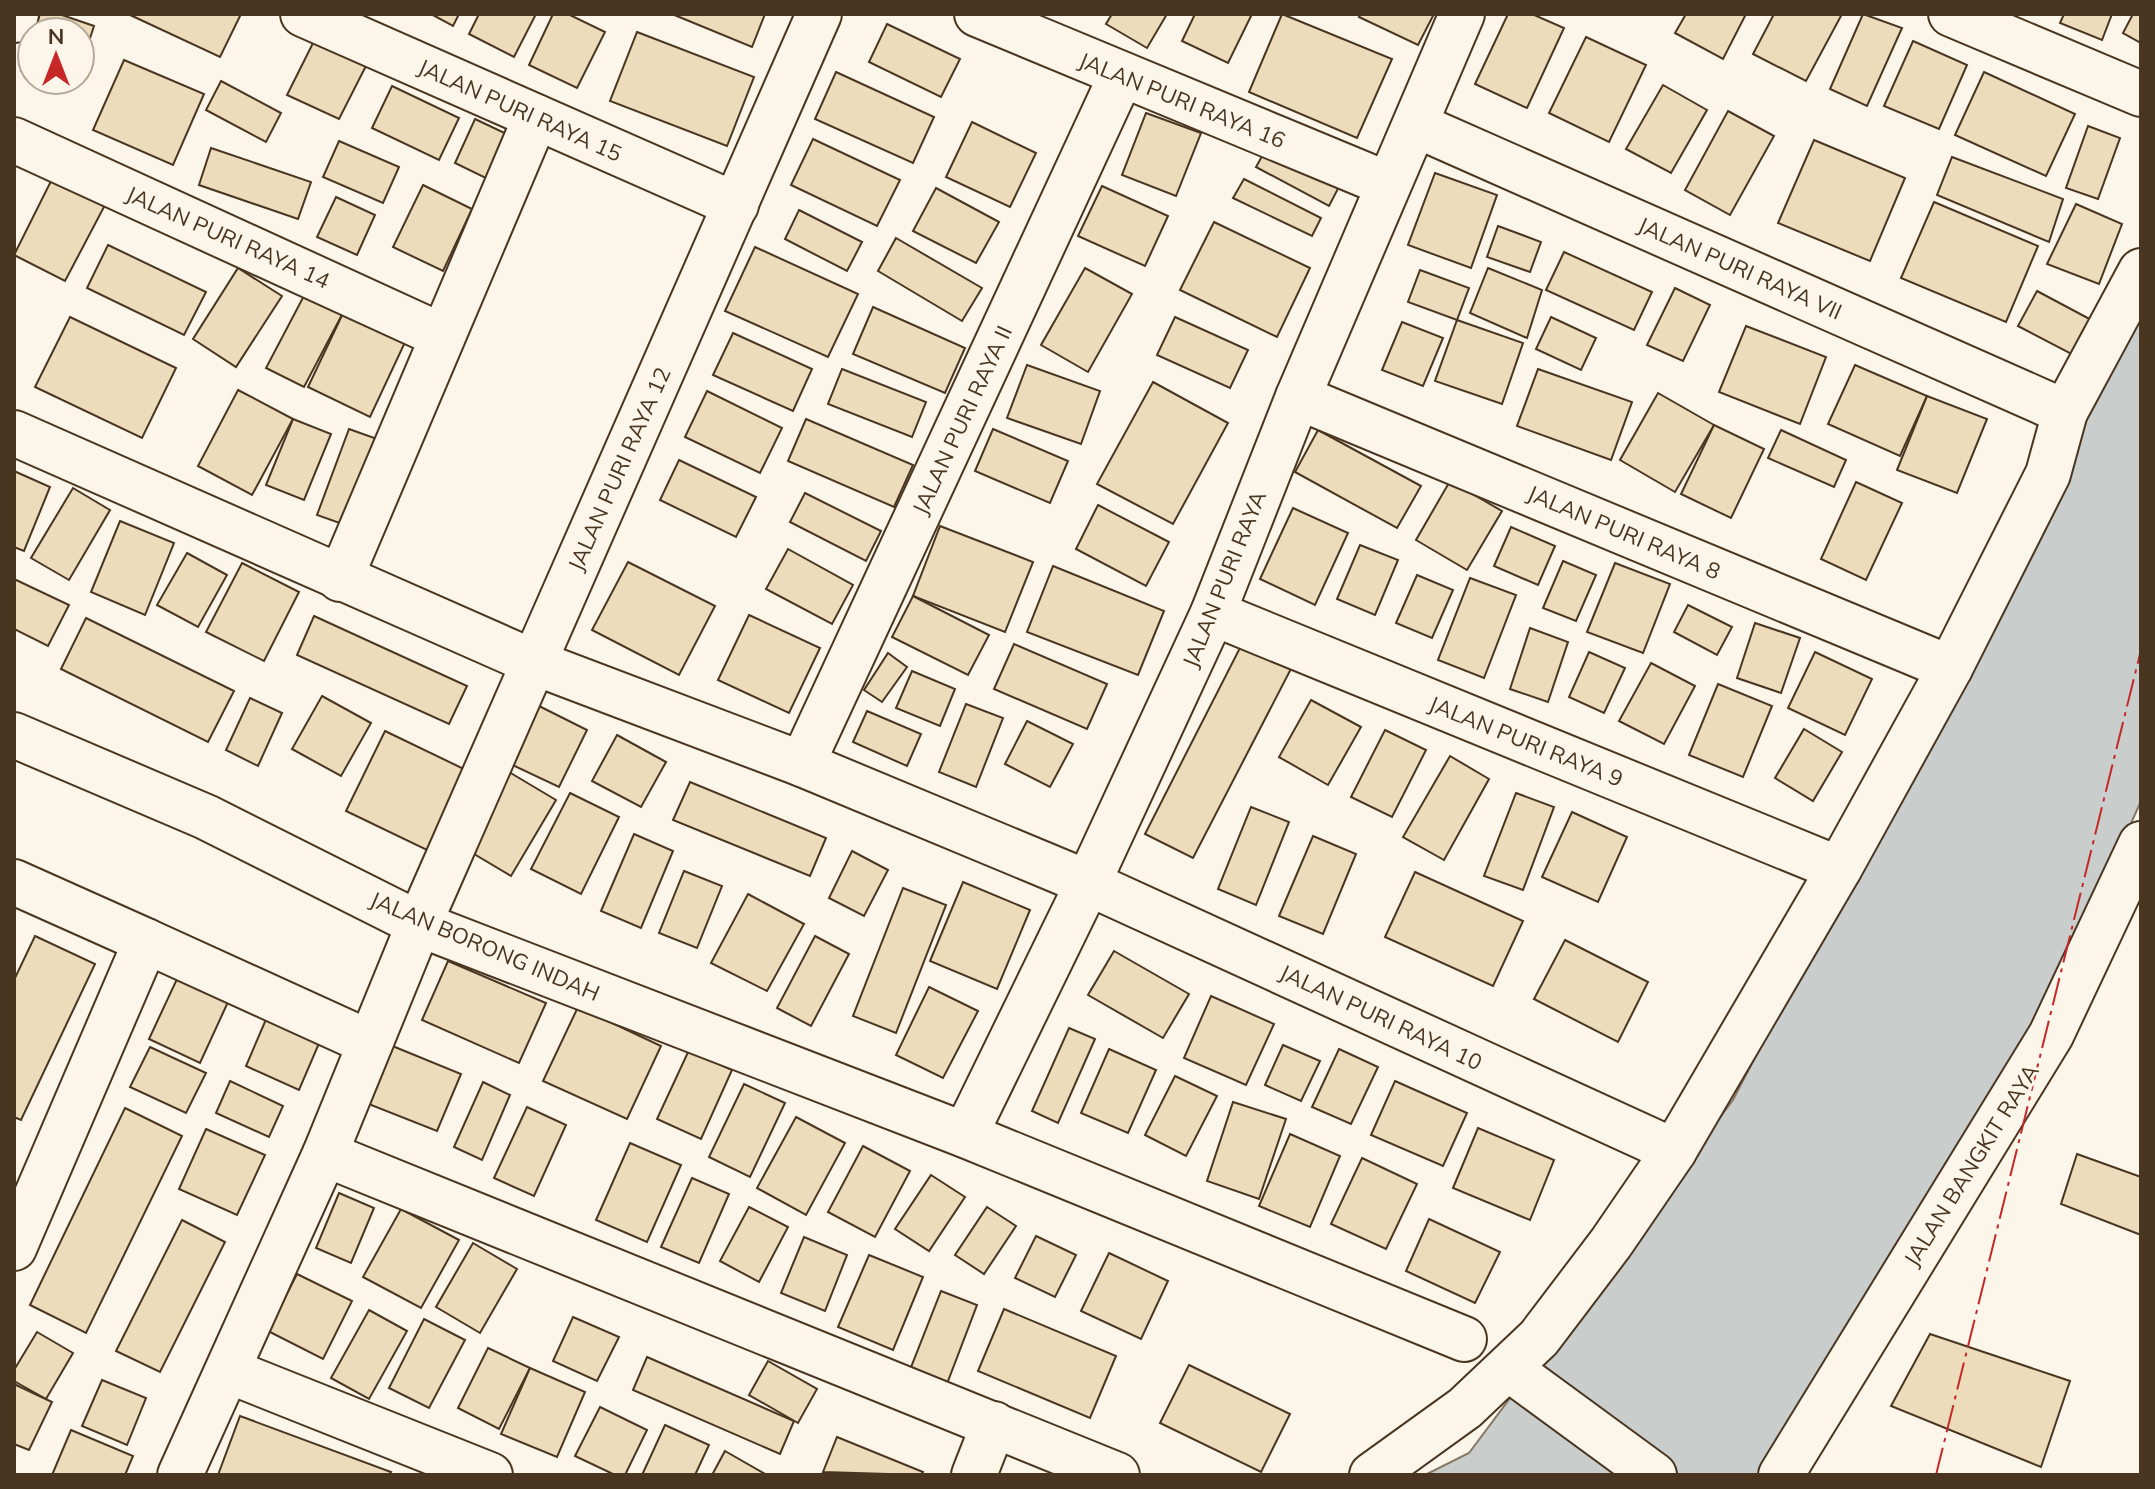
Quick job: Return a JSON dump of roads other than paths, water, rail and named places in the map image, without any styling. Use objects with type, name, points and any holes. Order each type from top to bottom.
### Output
[{"type":"street","points":[[14,20],[16,14]]},
{"type":"street","name":"JALAN PURI RAYA 15","points":[[303,14],[736,205]]},
{"type":"street","name":"JALAN PURI RAYA 12","points":[[180,1475],[325,1154],[419,924],[819,14]]},
{"type":"street","name":"JALAN PURI RAYA 16","points":[[977,14],[1387,184]]},
{"type":"street","name":"JALAN PURI RAYA","points":[[965,1135],[1088,883],[1213,613],[1298,397],[1462,14]]},
{"type":"street","points":[[1951,14],[2141,94]]},
{"type":"street","name":"JALAN PURI RAYA II","points":[[802,764],[1121,76]]},
{"type":"street","points":[[340,579],[536,117]]},
{"type":"street","name":"JALAN PURI RAYA VII","points":[[1416,125],[2065,412]]},
{"type":"street","name":"JALAN PURI RAYA 14","points":[[14,140],[442,336]]},
{"type":"street","points":[[1372,1475],[1513,1372],[1611,1243],[1674,1151],[1839,869],[1950,668],[2048,474],[2065,412],[2141,271]]},
{"type":"street","name":"JALAN PURI RAYA 8","points":[[1298,397],[1950,668]]},
{"type":"street","name":"JALAN PURI RAYA 10","points":[[14,433],[533,662],[802,764],[1088,883],[1674,1151]]},
{"type":"street","name":"JALAN PURI RAYA 9","points":[[1213,613],[1839,869]]},
{"type":"street","name":"JALAN BORONG INDAH","points":[[14,735],[206,817],[419,924],[965,1135],[1464,1339]]},
{"type":"street","name":"JALAN BANGKIT RAYA","points":[[1781,1475],[2051,1035],[2141,844]]},
{"type":"street","points":[[14,882],[370,1043]]},
{"type":"street","points":[[14,1248],[146,941]]},
{"type":"street","points":[[325,1154],[1117,1475]]},
{"type":"street","points":[[229,1371],[432,1464],[490,1475]]},
{"type":"street","points":[[1513,1372],[1654,1475]]},
{"type":"street","points":[[974,1475],[994,1424]]}]
